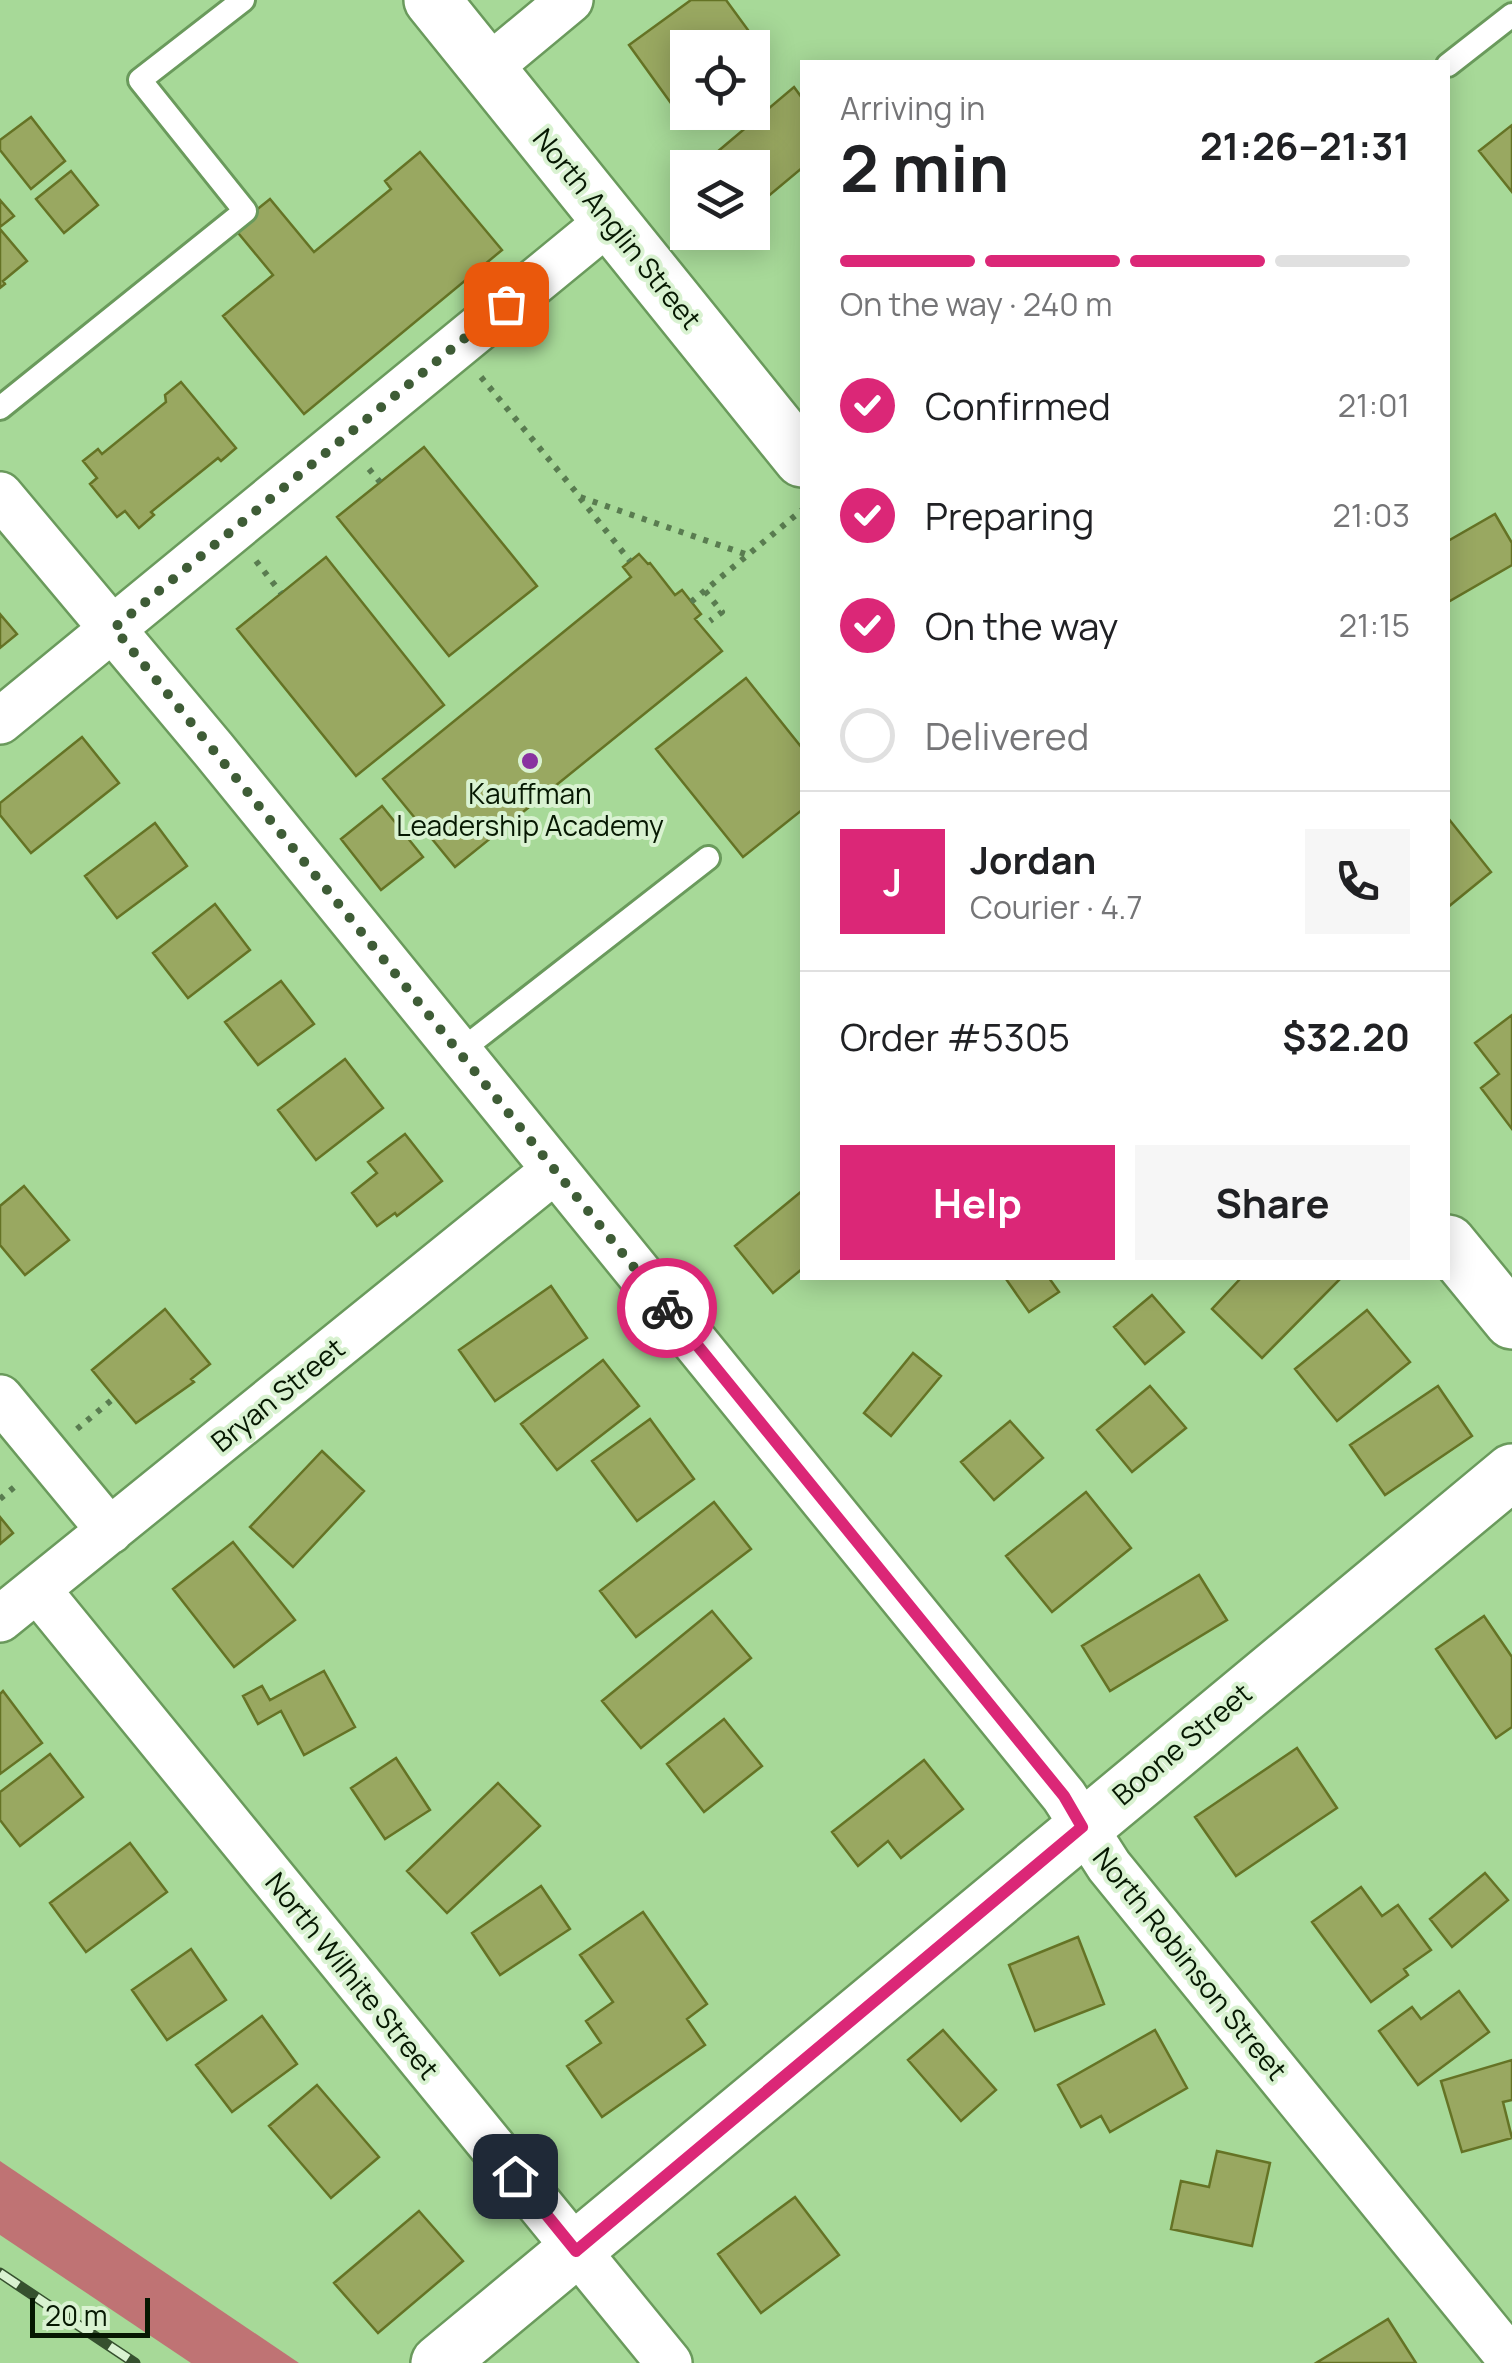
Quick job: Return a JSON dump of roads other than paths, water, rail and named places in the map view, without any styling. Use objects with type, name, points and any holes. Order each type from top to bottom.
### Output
[{"type":"street","name":"North Anglin Street","points":[[432,0],[800,456]]},
{"type":"street","points":[[488,68],[570,0]]},
{"type":"street","points":[[0,721],[609,221]]},
{"type":"street","name":"North Robinson Street","points":[[0,495],[114,628],[1064,1796],[1109,1866],[1512,2361]]},
{"type":"street","name":"Bryan Street","points":[[0,1619],[555,1170]]},
{"type":"street","points":[[1450,1245],[1512,1321]]},
{"type":"street","points":[[0,1398],[110,1531]]},
{"type":"street","name":"Boone Street","points":[[439,2363],[1512,1472]]},
{"type":"street","name":"North Wilhite Street","points":[[37,1589],[668,2363]]},
{"type":"lane","points":[[0,408],[245,211],[140,80],[244,0]]},
{"type":"lane","points":[[1450,63],[1512,15]]},
{"type":"lane","points":[[459,1052],[708,858]]},
{"type":"railway","points":[[0,2273],[135,2363]]},
{"type":"place","name":"Kauffman Leadership Academy","points":[[530,761]]}]
